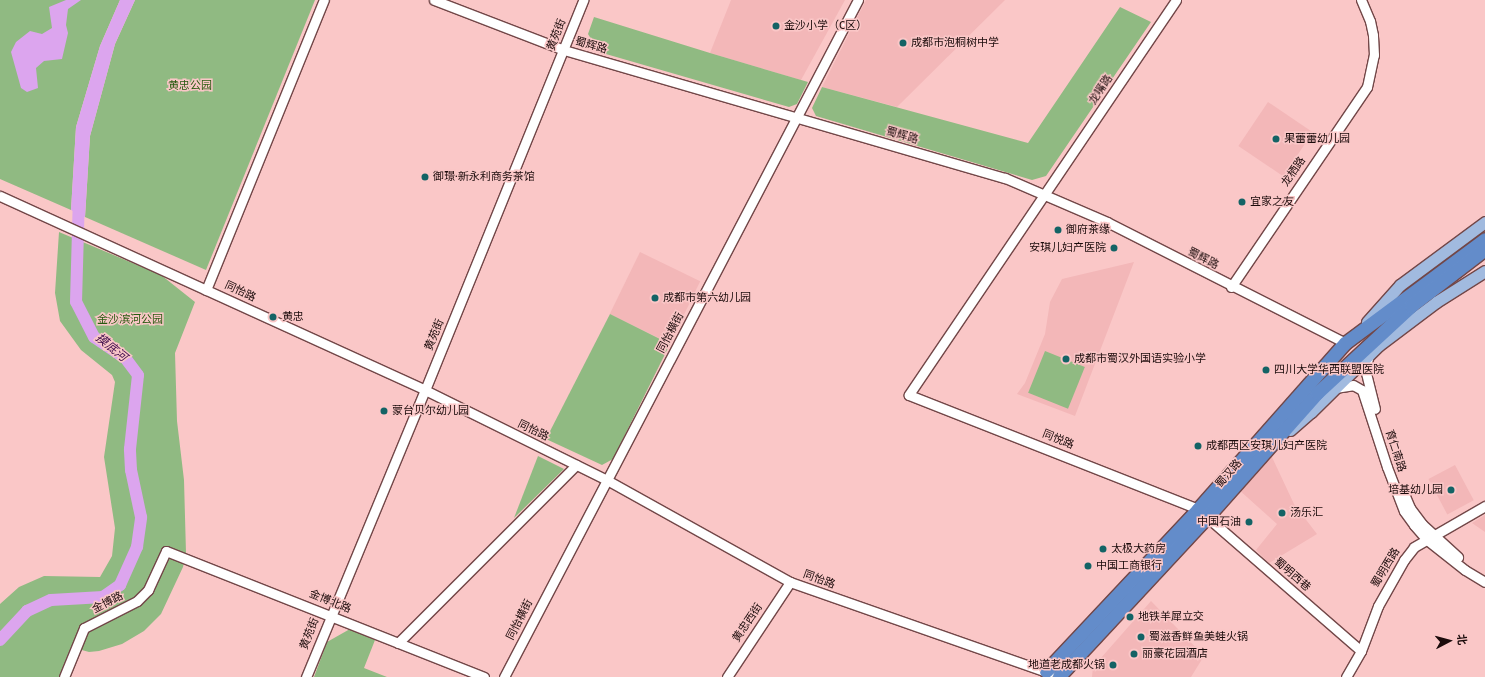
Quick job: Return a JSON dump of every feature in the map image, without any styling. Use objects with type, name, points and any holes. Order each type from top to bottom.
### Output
[{"type":"highway","name":"蜀汉路","points":[[1059,677],[1203,513],[1350,339],[1458,257],[1485,230]]},
{"type":"highway","name":"蜀汉路","points":[[1043,674],[1270,446],[1317,393],[1371,341],[1485,249]]},
{"type":"main road","points":[[1350,339],[1400,285],[1485,230]]},
{"type":"main road","points":[[1270,446],[1311,412],[1369,354],[1436,302],[1485,271]]},
{"type":"street","points":[[206,290],[324,0]]},
{"type":"street","name":"蜀辉路","points":[[434,0],[564,50],[797,119],[1005,178],[1045,193],[1231,287],[1350,339]]},
{"type":"street","name":"黄苑街","points":[[306,677],[330,615],[426,390],[583,0]]},
{"type":"street","name":"同怡横街","points":[[504,677],[858,0]]},
{"type":"street","name":"龙嘴路","points":[[909,395],[1176,0]]},
{"type":"street","name":"龙栖路","points":[[1231,287],[1367,87],[1374,54],[1373,35],[1370,20],[1361,0]]},
{"type":"street","name":"同怡路","points":[[0,196],[94,237],[206,290],[426,390],[607,480],[790,582],[1043,674],[1059,677]]},
{"type":"street","points":[[1369,354],[1365,369],[1367,380],[1390,459],[1410,508],[1430,538],[1485,576]]},
{"type":"street","name":"育仁南路","points":[[1335,388],[1353,385],[1362,390],[1387,466],[1404,511],[1430,538],[1465,570],[1485,582]]},
{"type":"street","name":"同悦路","points":[[909,395],[1203,513]]},
{"type":"street","points":[[398,643],[576,465]]},
{"type":"street","name":"蜀明西路","points":[[1346,677],[1361,651],[1378,606],[1404,560],[1414,547],[1485,506]]},
{"type":"street","name":"蜀明西巷","points":[[1203,513],[1361,651]]},
{"type":"street","name":"金博北路","points":[[166,551],[484,677]]},
{"type":"street","name":"金博路","points":[[64,677],[84,628],[137,601],[148,590],[166,551]]},
{"type":"street","name":"黄忠西街","points":[[727,677],[790,582]]},
{"type":"shaded area","points":[[66,0],[81,0],[68,9],[66,25],[68,33],[62,59],[44,61],[36,68],[38,88],[27,92],[21,88],[11,52],[16,42],[30,31],[42,34],[52,28],[49,7]]},
{"type":"shaded area","points":[[120,0],[135,0],[115,44],[90,136],[85,217],[71,210],[76,127],[100,46]]},
{"type":"shaded area","name":"金沙小学（C区）","points":[[731,0],[845,0],[801,80],[710,53]]},
{"type":"shaded area","name":"成都市泡桐树中学","points":[[866,0],[1005,0],[897,107],[822,87]]},
{"type":"shaded area","name":"果蕾蕾幼儿园","points":[[1268,102],[1313,132],[1283,176],[1238,146]]},
{"type":"shaded area","name":"成都市第六幼儿园","points":[[640,252],[700,281],[670,343],[610,314]]},
{"type":"shaded area","name":"成都市蜀汉外国语实验小学","points":[[1134,262],[1075,416],[1017,394],[1025,383],[1045,334],[1050,302],[1062,279]]},
{"type":"shaded area","points":[[1271,455],[1294,504],[1317,534],[1269,563],[1256,550],[1277,524],[1238,489]]},
{"type":"shaded area","name":"培基幼儿园","points":[[1455,465],[1474,500],[1447,514],[1429,479]]},
{"type":"shaded area","points":[[1485,515],[1485,532],[1472,523]]},
{"type":"shaded area","points":[[1151,601],[1204,656],[1191,677],[1092,677],[1093,667]]},
{"type":"green space","points":[[0,0],[120,0],[100,46],[76,127],[71,210],[0,179]]},
{"type":"green space","name":"黄忠公园","points":[[135,0],[315,0],[206,270],[85,217],[90,136],[115,44]]},
{"type":"green space","points":[[1120,7],[1151,22],[1046,176],[1032,180],[816,116],[812,108],[822,87],[1028,143]]},
{"type":"green space","points":[[594,17],[808,82],[797,104],[789,107],[599,52],[588,34]]},
{"type":"green space","name":"金沙滨河公园","points":[[59,232],[161,275],[195,302],[175,353],[177,421],[184,480],[186,553],[183,567],[161,614],[144,631],[122,644],[99,651],[89,652],[71,647],[59,677],[0,677],[0,604],[19,587],[44,576],[100,577],[112,556],[115,528],[104,457],[115,382],[112,375],[81,350],[60,321],[55,293]]},
{"type":"green space","points":[[610,314],[670,344],[613,459],[602,465],[546,439]]},
{"type":"green space","points":[[1045,351],[1085,367],[1068,409],[1028,393]]},
{"type":"green space","points":[[538,456],[564,469],[514,518]]},
{"type":"green space","points":[[350,629],[375,640],[364,668],[387,677],[314,677],[327,642]]},
{"type":"waterway","name":"摸底河","points":[[0,640],[27,611],[51,600],[103,597],[120,585],[137,547],[141,517],[131,470],[130,449],[138,375],[125,358],[94,337],[76,302],[79,197]]},
{"type":"place","name":"金沙小学（C区）","points":[[776,26]]},
{"type":"place","name":"成都市泡桐树中学","points":[[903,43]]},
{"type":"place","name":"果蕾蕾幼儿园","points":[[1276,139]]},
{"type":"place","name":"御璟·新永利商务茶馆","points":[[425,177]]},
{"type":"place","name":"宜家之友","points":[[1242,202]]},
{"type":"place","name":"御府茶缘","points":[[1058,230]]},
{"type":"place","name":"安琪儿妇产医院","points":[[1114,248]]},
{"type":"place","name":"成都市第六幼儿园","points":[[655,298]]},
{"type":"place","name":"黄忠","points":[[273,317]]},
{"type":"place","name":"成都市蜀汉外国语实验小学","points":[[1066,359]]},
{"type":"place","name":"四川大学华西联盟医院","points":[[1266,370]]},
{"type":"place","name":"蒙台贝尔幼儿园","points":[[384,411]]},
{"type":"place","name":"成都西区安琪儿妇产医院","points":[[1198,446]]},
{"type":"place","name":"培基幼儿园","points":[[1451,490]]},
{"type":"place","name":"汤乐汇","points":[[1282,513]]},
{"type":"place","name":"中国石油","points":[[1249,522]]},
{"type":"place","name":"太极大药房","points":[[1103,549]]},
{"type":"place","name":"中国工商银行","points":[[1088,566]]},
{"type":"place","name":"地铁羊犀立交","points":[[1130,617]]},
{"type":"place","name":"蜀滋香鲜鱼美蛙火锅","points":[[1141,637]]},
{"type":"place","name":"丽豪花园酒店","points":[[1134,654]]},
{"type":"place","name":"地道老成都火锅","points":[[1113,665]]}]
